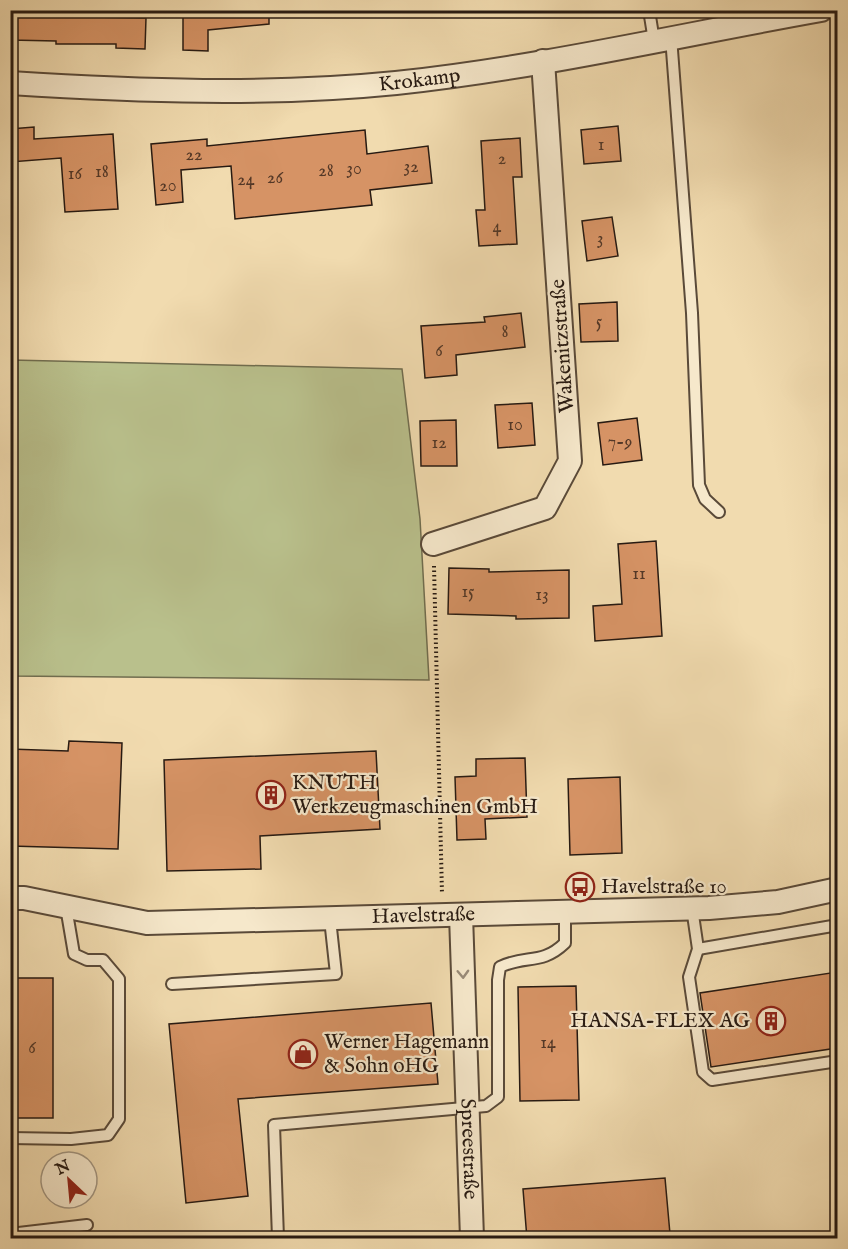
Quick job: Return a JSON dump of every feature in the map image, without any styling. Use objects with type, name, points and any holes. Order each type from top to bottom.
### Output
[{"type":"street","name":"Krokamp","points":[[10,83],[151,91],[279,90],[396,83],[543,61],[820,10]]},
{"type":"street","name":"Wakenitzstraße","points":[[434,544],[545,508],[570,461],[543,61]]},
{"type":"street","name":"Havelstraße","points":[[10,898],[147,923],[692,908],[778,902],[837,889]]},
{"type":"street","name":"Spreestraße","points":[[452,916],[468,1106],[472,1239]]},
{"type":"lane","points":[[649,10],[663,39],[692,313],[699,485],[705,499],[719,512]]},
{"type":"lane","points":[[10,1138],[71,1139],[108,1135],[118,1119],[118,979],[103,960],[87,960],[74,954],[66,907]]},
{"type":"lane","points":[[692,908],[698,949],[689,977],[703,1072],[712,1080],[837,1061]]},
{"type":"lane","points":[[278,1239],[274,1125],[486,1106],[498,1096],[500,967],[511,962],[553,955],[565,943],[565,912]]},
{"type":"lane","points":[[172,984],[336,974],[330,919]]},
{"type":"lane","points":[[698,949],[837,925]]},
{"type":"lane","points":[[10,1234],[87,1225]]},
{"type":"path","points":[[434,544],[452,916]]},
{"type":"green space","points":[[11,360],[402,369],[420,519],[429,680],[11,676]]},
{"type":"building","points":[[10,10],[90,10],[90,17],[146,18],[145,49],[116,48],[116,44],[56,44],[56,41],[10,40]]},
{"type":"building","points":[[183,10],[269,10],[269,24],[208,30],[208,51],[183,50]]},
{"type":"building","points":[[618,126],[621,161],[584,164],[581,130]]},
{"type":"building","points":[[34,127],[34,139],[113,134],[118,209],[65,212],[61,158],[10,162],[10,129]]},
{"type":"building","points":[[365,130],[367,154],[428,146],[432,183],[370,190],[372,205],[235,219],[231,166],[181,170],[183,202],[156,205],[151,144],[207,139],[207,146]]},
{"type":"building","points":[[520,138],[522,177],[513,177],[517,244],[479,246],[476,210],[485,210],[481,141]]},
{"type":"building","points":[[612,217],[618,256],[587,261],[582,221]]},
{"type":"building","points":[[617,302],[618,341],[581,342],[579,304]]},
{"type":"building","points":[[521,313],[525,347],[456,355],[457,375],[425,378],[421,326],[485,322],[484,317]]},
{"type":"building","points":[[532,403],[535,445],[498,448],[495,405]]},
{"type":"building","points":[[637,418],[642,460],[603,465],[598,423]]},
{"type":"building","points":[[456,420],[457,466],[421,466],[420,421]]},
{"type":"building","points":[[656,541],[662,636],[595,641],[593,606],[622,604],[618,544]]},
{"type":"building","points":[[449,568],[489,569],[489,572],[569,570],[569,618],[516,619],[516,616],[448,614]]},
{"type":"building","points":[[69,741],[122,743],[118,849],[10,846],[10,749],[68,751]]},
{"type":"building","name":"KNUTH Werkzeugmaschinen GmbH","points":[[376,751],[380,829],[260,836],[261,869],[167,871],[164,760]]},
{"type":"building","points":[[525,758],[527,817],[485,819],[486,839],[457,840],[455,777],[476,776],[476,759]]},
{"type":"building","points":[[620,777],[622,853],[570,855],[568,779]]},
{"type":"building","name":"HANSA-FLEX AG","points":[[837,972],[837,1048],[711,1067],[700,993]]},
{"type":"building","points":[[10,978],[53,978],[53,1118],[10,1118]]},
{"type":"building","points":[[576,986],[579,1100],[520,1101],[518,987]]},
{"type":"building","name":"Werner Hagemann & Sohn oHG","points":[[431,1003],[438,1084],[238,1099],[248,1196],[186,1203],[169,1024]]},
{"type":"building","points":[[665,1178],[670,1234],[618,1239],[527,1239],[523,1189]]},
{"type":"place","name":"KNUTH Werkzeugmaschinen GmbH","points":[[271,795]]},
{"type":"place","name":"Havelstraße 10","points":[[580,887]]},
{"type":"place","name":"HANSA-FLEX AG","points":[[771,1021]]},
{"type":"place","name":"Werner Hagemann & Sohn oHG","points":[[303,1054]]}]
